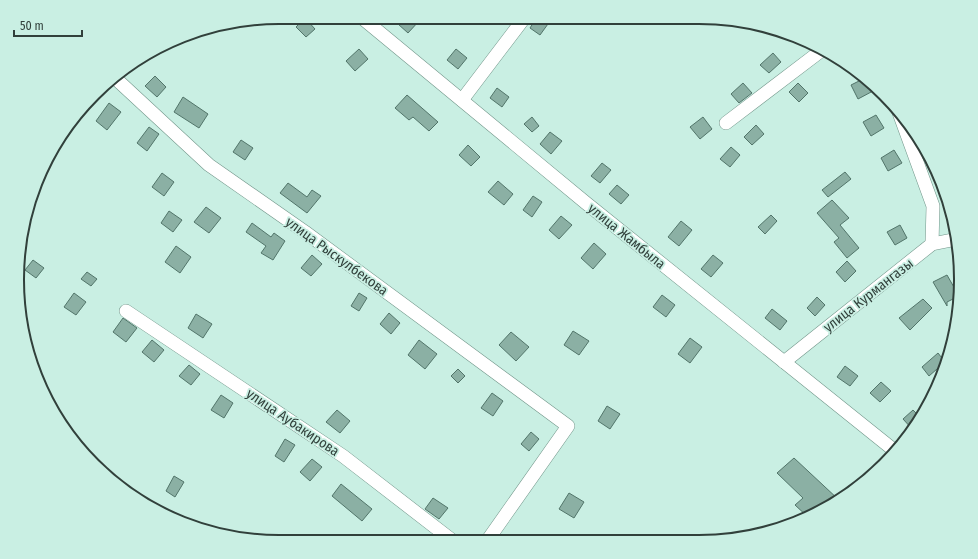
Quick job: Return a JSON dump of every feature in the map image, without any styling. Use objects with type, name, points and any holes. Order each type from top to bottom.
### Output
[{"type":"street","name":"улица Жамбыла","points":[[370,24],[891,448]]},
{"type":"street","points":[[462,100],[520,24]]},
{"type":"street","points":[[726,123],[818,53]]},
{"type":"street","name":"улица Рыскулбекова","points":[[119,81],[210,165],[305,232],[568,426],[491,535]]},
{"type":"street","points":[[905,130],[933,206],[932,244]]},
{"type":"street","name":"улица Курмангазы","points":[[784,362],[932,244],[951,240]]},
{"type":"street","name":"улица Аубакирова","points":[[126,311],[344,456],[445,535]]},
{"type":"building","points":[[299,24],[310,24],[315,29],[306,37],[296,27]]},
{"type":"building","points":[[398,24],[416,24],[408,33]]},
{"type":"building","points":[[533,24],[548,24],[540,35],[530,28]]},
{"type":"building","points":[[359,49],[368,59],[355,71],[346,61]]},
{"type":"building","points":[[456,49],[467,58],[458,69],[447,60]]},
{"type":"building","points":[[773,53],[781,62],[769,73],[760,65]]},
{"type":"building","points":[[155,76],[166,87],[157,97],[145,86]]},
{"type":"building","points":[[859,81],[872,92],[858,99],[851,85]]},
{"type":"building","points":[[743,83],[752,93],[739,103],[731,94]]},
{"type":"building","points":[[798,83],[808,93],[799,102],[789,92]]},
{"type":"building","points":[[497,88],[509,97],[502,107],[490,98]]},
{"type":"building","points":[[407,95],[438,122],[429,131],[413,117],[409,120],[395,108]]},
{"type":"building","points":[[183,97],[208,114],[199,128],[174,112]]},
{"type":"building","points":[[109,103],[121,112],[107,130],[96,121]]},
{"type":"building","points":[[876,115],[884,128],[871,136],[863,122]]},
{"type":"building","points":[[532,117],[539,126],[532,132],[524,124]]},
{"type":"building","points":[[703,117],[712,129],[700,139],[690,127]]},
{"type":"building","points":[[756,125],[764,134],[752,145],[744,137]]},
{"type":"building","points":[[149,127],[159,134],[147,151],[137,143]]},
{"type":"building","points":[[550,132],[562,141],[551,154],[540,144]]},
{"type":"building","points":[[241,140],[253,148],[245,160],[233,152]]},
{"type":"building","points":[[468,145],[480,157],[471,166],[459,155]]},
{"type":"building","points":[[731,147],[740,155],[730,167],[720,159]]},
{"type":"building","points":[[894,150],[902,163],[888,171],[881,158]]},
{"type":"building","points":[[602,163],[611,170],[600,183],[591,176]]},
{"type":"building","points":[[845,172],[851,179],[828,197],[822,190]]},
{"type":"building","points":[[162,173],[174,182],[164,196],[152,187]]},
{"type":"building","points":[[498,181],[513,194],[504,205],[488,192]]},
{"type":"building","points":[[288,183],[307,197],[312,190],[321,196],[307,213],[280,193]]},
{"type":"building","points":[[617,185],[629,195],[621,204],[609,194]]},
{"type":"building","points":[[533,196],[542,202],[532,217],[523,210]]},
{"type":"building","points":[[832,200],[849,218],[840,225],[859,248],[847,258],[834,242],[839,238],[817,213]]},
{"type":"building","points":[[206,207],[221,218],[209,233],[194,222]]},
{"type":"building","points":[[169,211],[182,220],[173,232],[161,223]]},
{"type":"building","points":[[771,215],[777,221],[765,234],[758,227]]},
{"type":"building","points":[[561,216],[572,225],[559,239],[549,230]]},
{"type":"building","points":[[681,221],[692,230],[679,246],[668,237]]},
{"type":"building","points":[[252,223],[271,237],[274,233],[285,241],[273,260],[261,253],[266,246],[246,232]]},
{"type":"building","points":[[900,225],[907,238],[895,245],[887,232]]},
{"type":"building","points":[[594,243],[606,254],[593,269],[581,258]]},
{"type":"building","points":[[176,246],[191,257],[180,273],[165,262]]},
{"type":"building","points":[[312,255],[322,264],[311,276],[301,268]]},
{"type":"building","points":[[713,255],[723,263],[711,277],[701,269]]},
{"type":"building","points":[[33,260],[44,268],[36,278],[25,270]]},
{"type":"building","points":[[847,261],[856,271],[845,282],[836,272]]},
{"type":"building","points":[[87,272],[97,279],[91,286],[81,279]]},
{"type":"building","points":[[947,275],[954,287],[953,299],[947,302],[947,306],[933,282]]},
{"type":"building","points":[[74,293],[86,302],[76,315],[64,307]]},
{"type":"building","points":[[359,293],[367,298],[359,311],[351,306]]},
{"type":"building","points":[[662,295],[675,305],[666,317],[653,307]]},
{"type":"building","points":[[817,297],[825,305],[815,316],[807,308]]},
{"type":"building","points":[[923,299],[932,308],[910,330],[899,318]]},
{"type":"building","points":[[772,309],[787,321],[780,330],[765,318]]},
{"type":"building","points":[[389,313],[400,323],[391,334],[380,324]]},
{"type":"building","points":[[196,314],[212,324],[203,338],[188,328]]},
{"type":"building","points":[[123,318],[137,328],[126,342],[113,332]]},
{"type":"building","points":[[573,331],[589,341],[579,355],[564,345]]},
{"type":"building","points":[[511,332],[529,347],[516,361],[499,345]]},
{"type":"building","points":[[690,338],[702,347],[690,363],[678,354]]},
{"type":"building","points":[[152,340],[164,350],[154,362],[142,352]]},
{"type":"building","points":[[419,340],[437,354],[425,369],[408,355]]},
{"type":"building","points":[[938,353],[941,357],[938,368],[929,376],[922,367]]},
{"type":"building","points":[[189,365],[200,374],[191,385],[179,376]]},
{"type":"building","points":[[845,366],[858,376],[850,386],[837,377]]},
{"type":"building","points":[[458,369],[465,376],[458,383],[451,376]]},
{"type":"building","points":[[881,382],[891,391],[880,402],[870,393]]},
{"type":"building","points":[[492,393],[503,401],[493,416],[481,408]]},
{"type":"building","points":[[221,395],[233,403],[224,418],[211,410]]},
{"type":"building","points":[[607,406],[620,414],[610,429],[598,421]]},
{"type":"building","points":[[337,410],[350,421],[340,433],[326,422]]},
{"type":"building","points":[[913,410],[916,413],[908,425],[903,419]]},
{"type":"building","points":[[531,432],[539,439],[529,451],[521,444]]},
{"type":"building","points":[[285,439],[295,445],[284,462],[275,456]]},
{"type":"building","points":[[794,458],[834,496],[803,513],[795,505],[803,498],[777,473]]},
{"type":"building","points":[[312,459],[322,467],[310,481],[300,472]]},
{"type":"building","points":[[174,476],[184,482],[175,497],[166,491]]},
{"type":"building","points":[[341,484],[372,509],[362,521],[332,496]]},
{"type":"building","points":[[569,493],[584,502],[574,518],[559,509]]},
{"type":"building","points":[[433,498],[448,508],[439,519],[425,509]]}]
